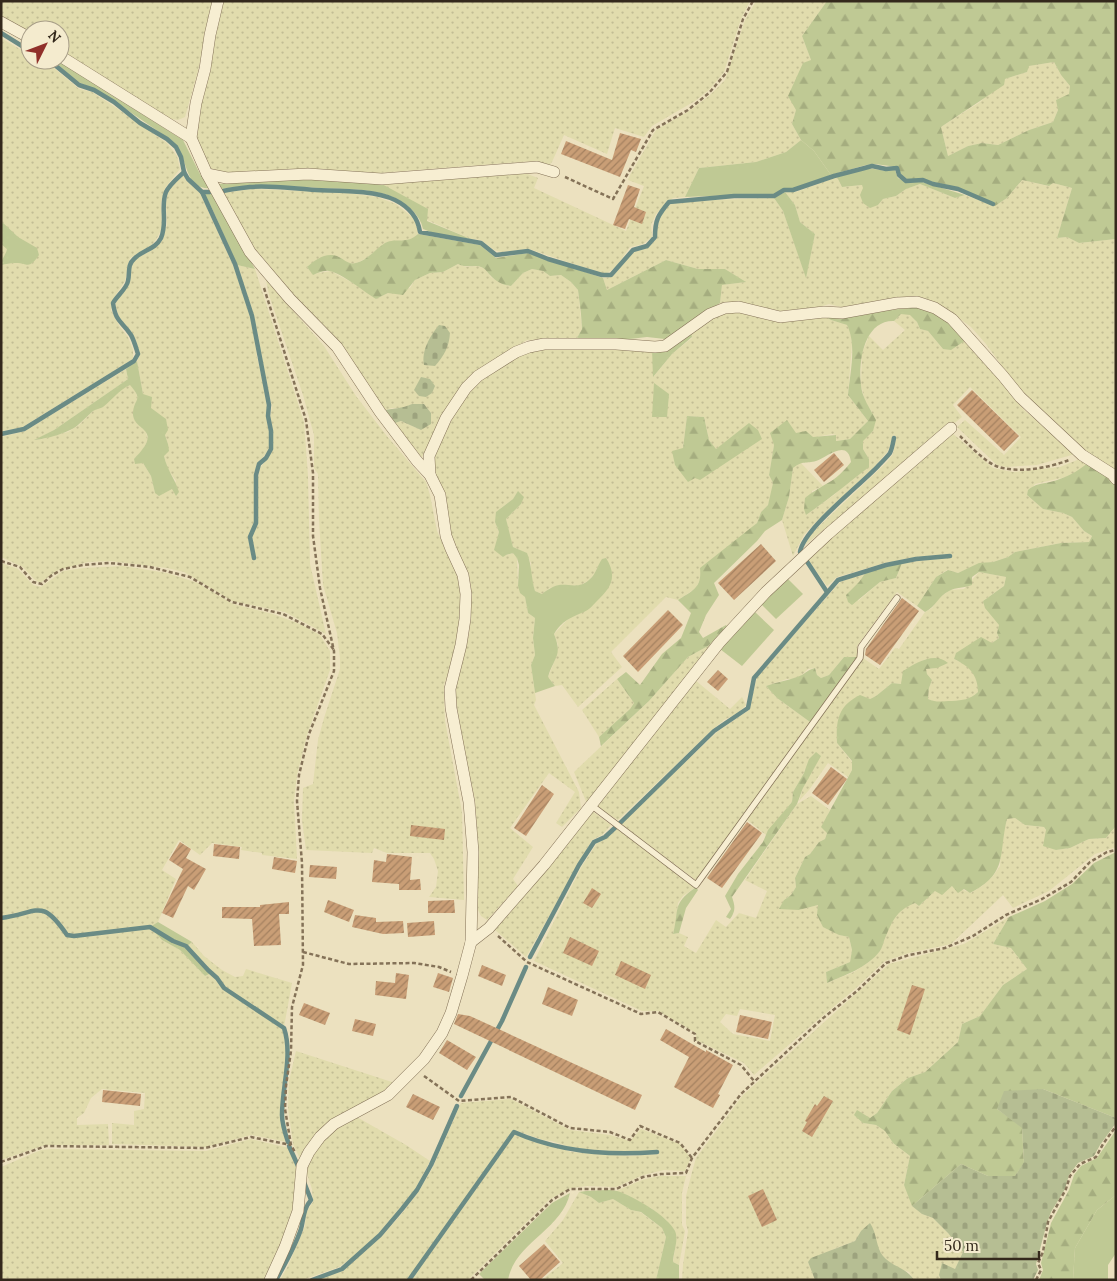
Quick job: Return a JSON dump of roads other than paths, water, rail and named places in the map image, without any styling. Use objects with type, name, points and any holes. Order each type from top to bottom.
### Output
[{"type":"street","points":[[191,138],[196,103],[205,69],[218,1]]},
{"type":"street","points":[[1,22],[20,32]]},
{"type":"street","points":[[70,62],[191,138],[250,252],[290,299],[337,347],[380,412],[430,475],[440,495],[446,536],[463,575],[466,594],[465,619],[450,689],[451,708],[469,802],[473,852],[471,942],[462,976],[451,1013],[442,1033],[424,1059],[388,1095],[334,1124],[320,1137],[309,1152],[302,1166],[298,1211],[270,1280]]},
{"type":"street","points":[[208,174],[226,178],[308,174],[382,179],[537,167],[554,172]]},
{"type":"street","points":[[430,475],[429,456],[446,418],[466,388],[478,376],[516,352],[529,347],[544,344],[665,346],[710,314],[725,308],[739,307],[780,317],[824,312],[842,313],[897,303],[917,302],[935,308],[952,319],[1004,376],[1020,397],[1082,455],[1112,474],[1116,479]]},
{"type":"street","points":[[471,942],[489,928],[544,865],[719,643],[766,592],[828,534],[951,428]]},
{"type":"lane","points":[[591,805],[696,885],[860,658],[861,646],[897,598]]},
{"type":"waterway","points":[[1,33],[20,45]]},
{"type":"waterway","points":[[61,70],[79,85],[94,90],[114,102],[140,123],[167,139],[176,147],[188,179],[202,192],[210,192]]},
{"type":"waterway","points":[[223,191],[266,186],[377,194],[395,200],[405,206],[415,218],[420,232],[481,243],[496,255],[528,251],[602,275],[611,275],[633,250],[647,246],[655,237],[658,218],[669,202],[734,196],[774,196],[784,190],[793,190],[872,166],[886,169],[897,168],[899,175],[906,181],[923,180],[958,189],[993,204]]},
{"type":"waterway","points":[[1,434],[24,429],[134,361],[138,354],[134,342],[131,335],[117,318],[113,303],[127,284],[132,261],[155,245],[161,238],[164,226],[164,198],[166,192],[184,172]]},
{"type":"waterway","points":[[202,192],[235,264],[252,316],[269,405],[271,449],[266,458],[259,464],[256,475],[256,523],[250,537],[254,558]]},
{"type":"waterway","points":[[800,552],[811,531],[889,454],[894,438]]},
{"type":"waterway","points":[[530,957],[579,865],[594,842],[605,837],[618,825],[714,731],[748,708],[754,678],[838,580],[886,565],[916,559],[950,556]]},
{"type":"waterway","points":[[806,560],[827,592]]},
{"type":"waterway","points":[[1,918],[38,910],[51,916],[67,935],[74,936],[150,927],[173,941],[186,946],[217,978],[224,988],[284,1028],[287,1060],[282,1115],[288,1142]]},
{"type":"waterway","points":[[461,1096],[502,1021],[526,967]]},
{"type":"waterway","points":[[312,1280],[342,1269],[380,1235],[402,1209],[417,1190],[431,1165],[457,1106]]},
{"type":"waterway","points":[[409,1280],[514,1132],[548,1144],[584,1151],[602,1153],[657,1152]]},
{"type":"waterway","points":[[289,1146],[298,1166]]},
{"type":"waterway","points":[[276,1280],[296,1242],[305,1210],[311,1200],[304,1182]]}]
